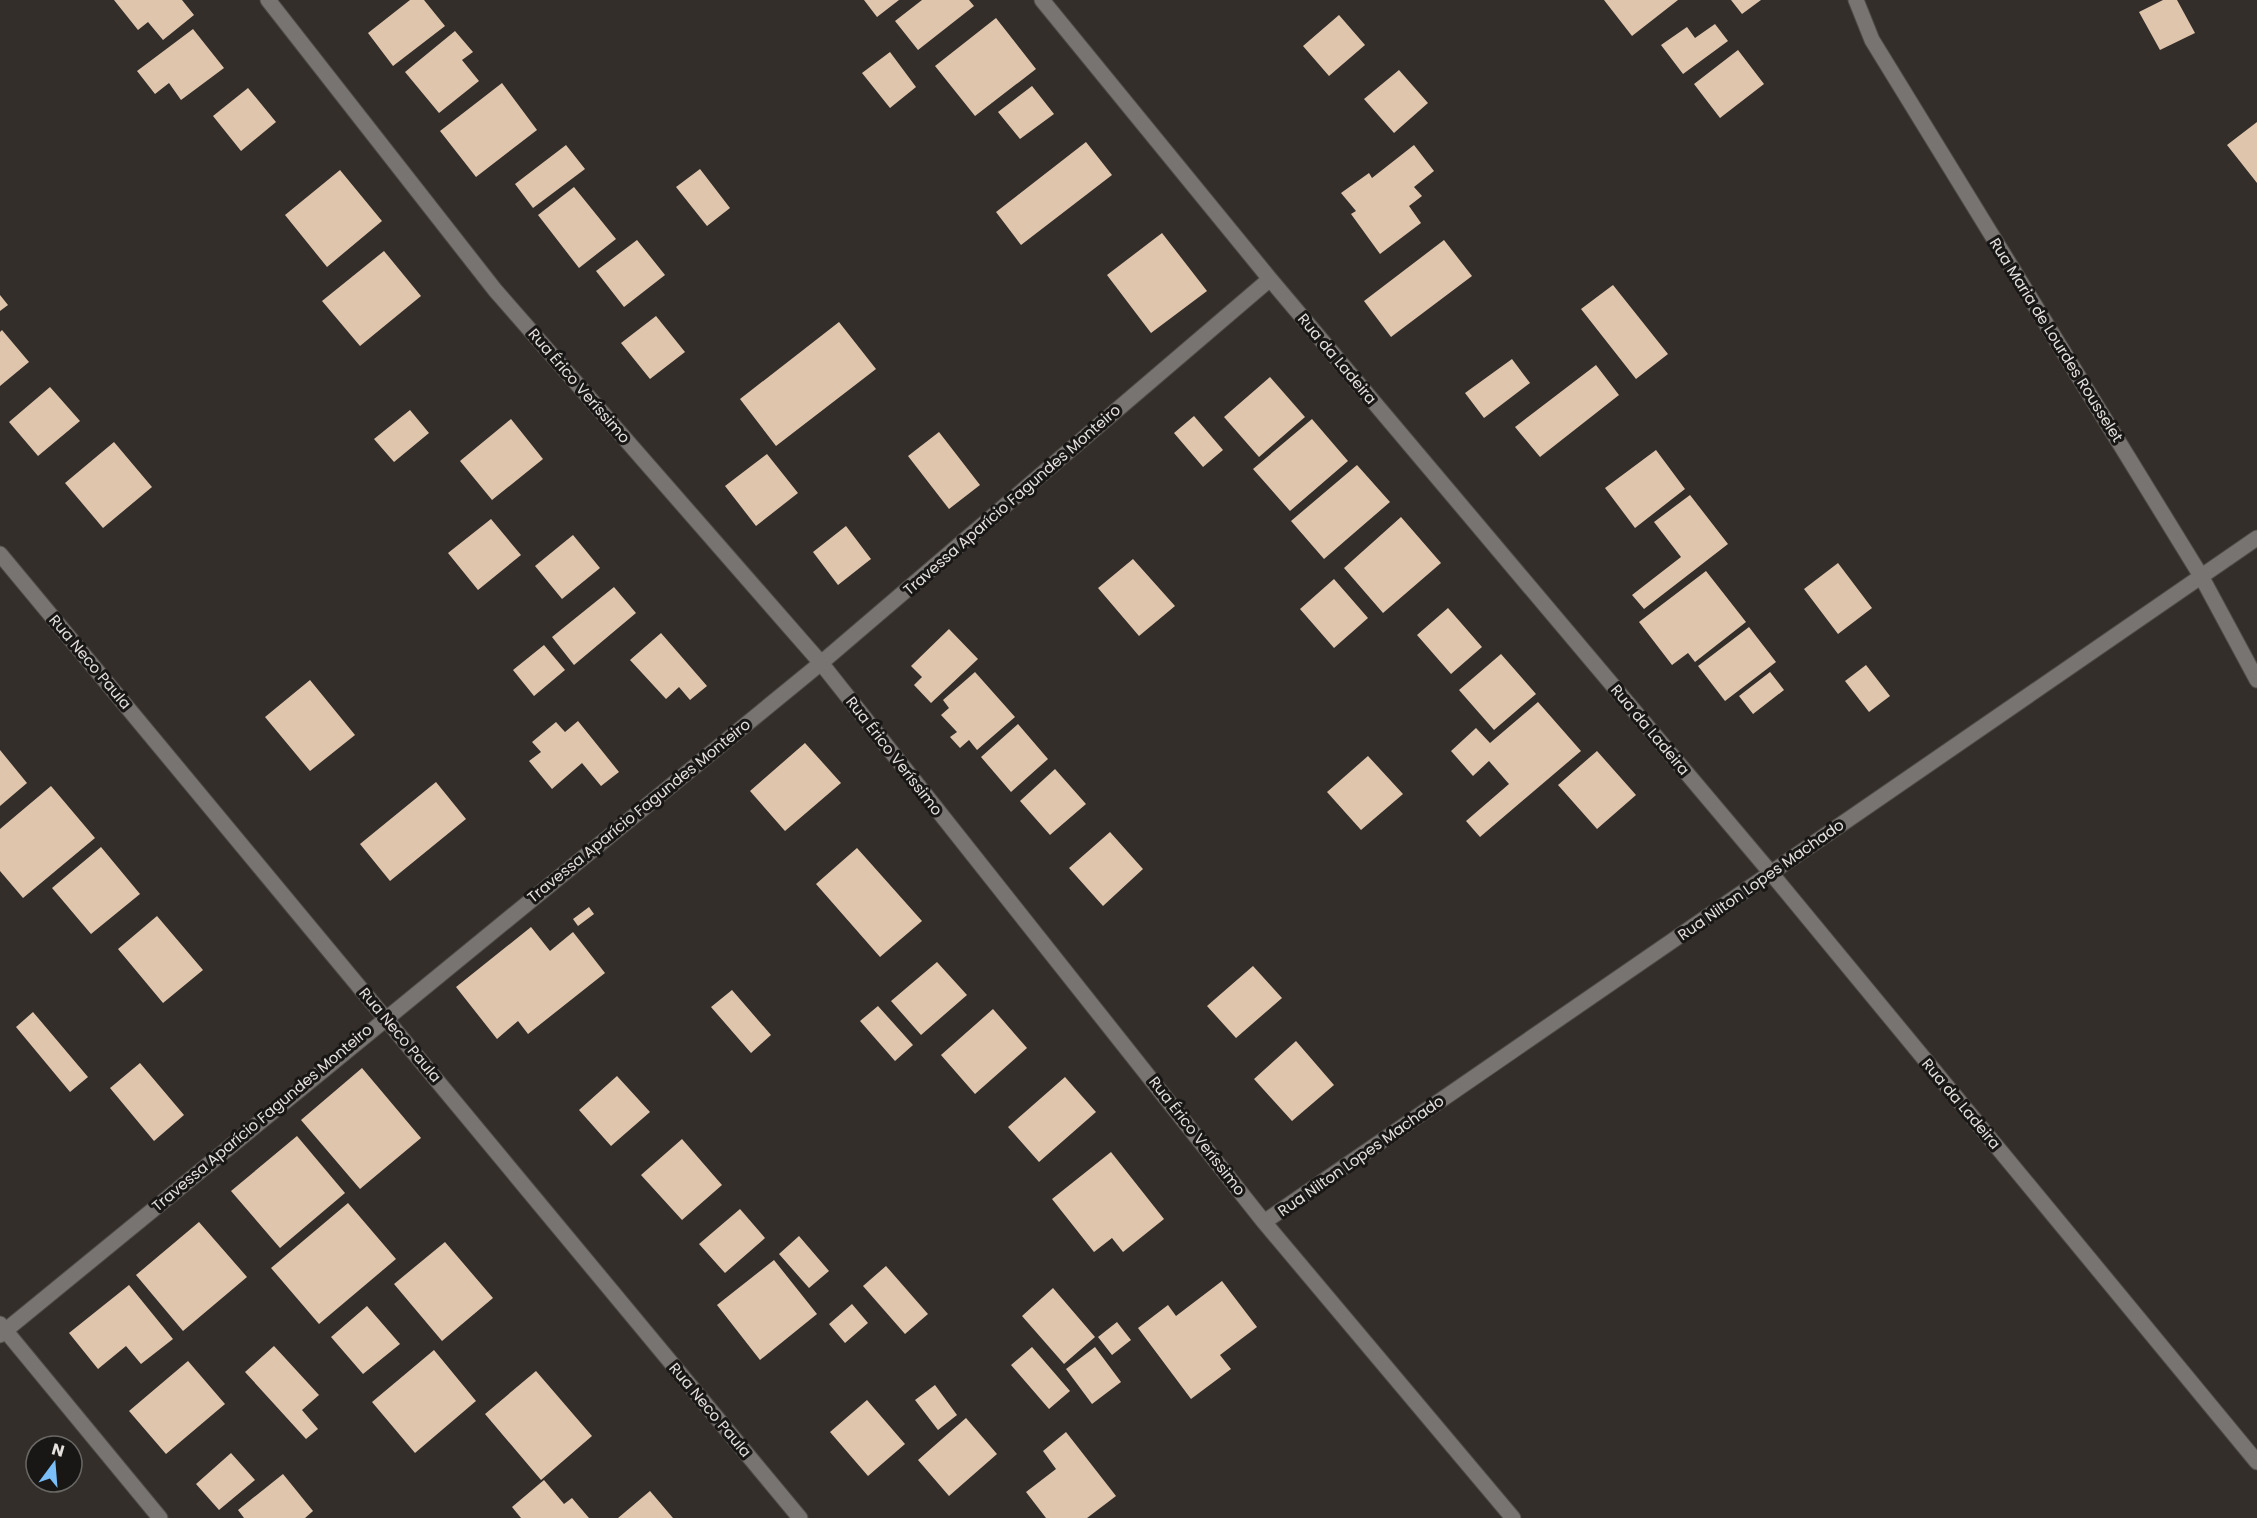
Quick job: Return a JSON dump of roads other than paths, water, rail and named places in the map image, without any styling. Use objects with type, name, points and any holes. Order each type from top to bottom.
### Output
[{"type":"street","name":"Rua Érico Veríssimo","points":[[268,0],[495,290],[821,663],[1264,1222],[1513,1518]]},
{"type":"street","name":"Rua da Ladeira","points":[[1042,0],[1270,279],[1771,873],[2257,1462]]},
{"type":"street","name":"Rua Maria de Lourdes Rousselet","points":[[1856,0],[1872,40],[2201,576],[2257,680]]},
{"type":"street","name":"Travessa Aparício Fagundes Monteiro","points":[[2,1330],[821,663],[1270,279]]},
{"type":"street","name":"Rua Nilton Lopes Machado","points":[[1264,1222],[2257,538]]},
{"type":"street","name":"Rua Neco Paula","points":[[0,554],[800,1518]]},
{"type":"street","points":[[2,1330],[160,1518]]}]
